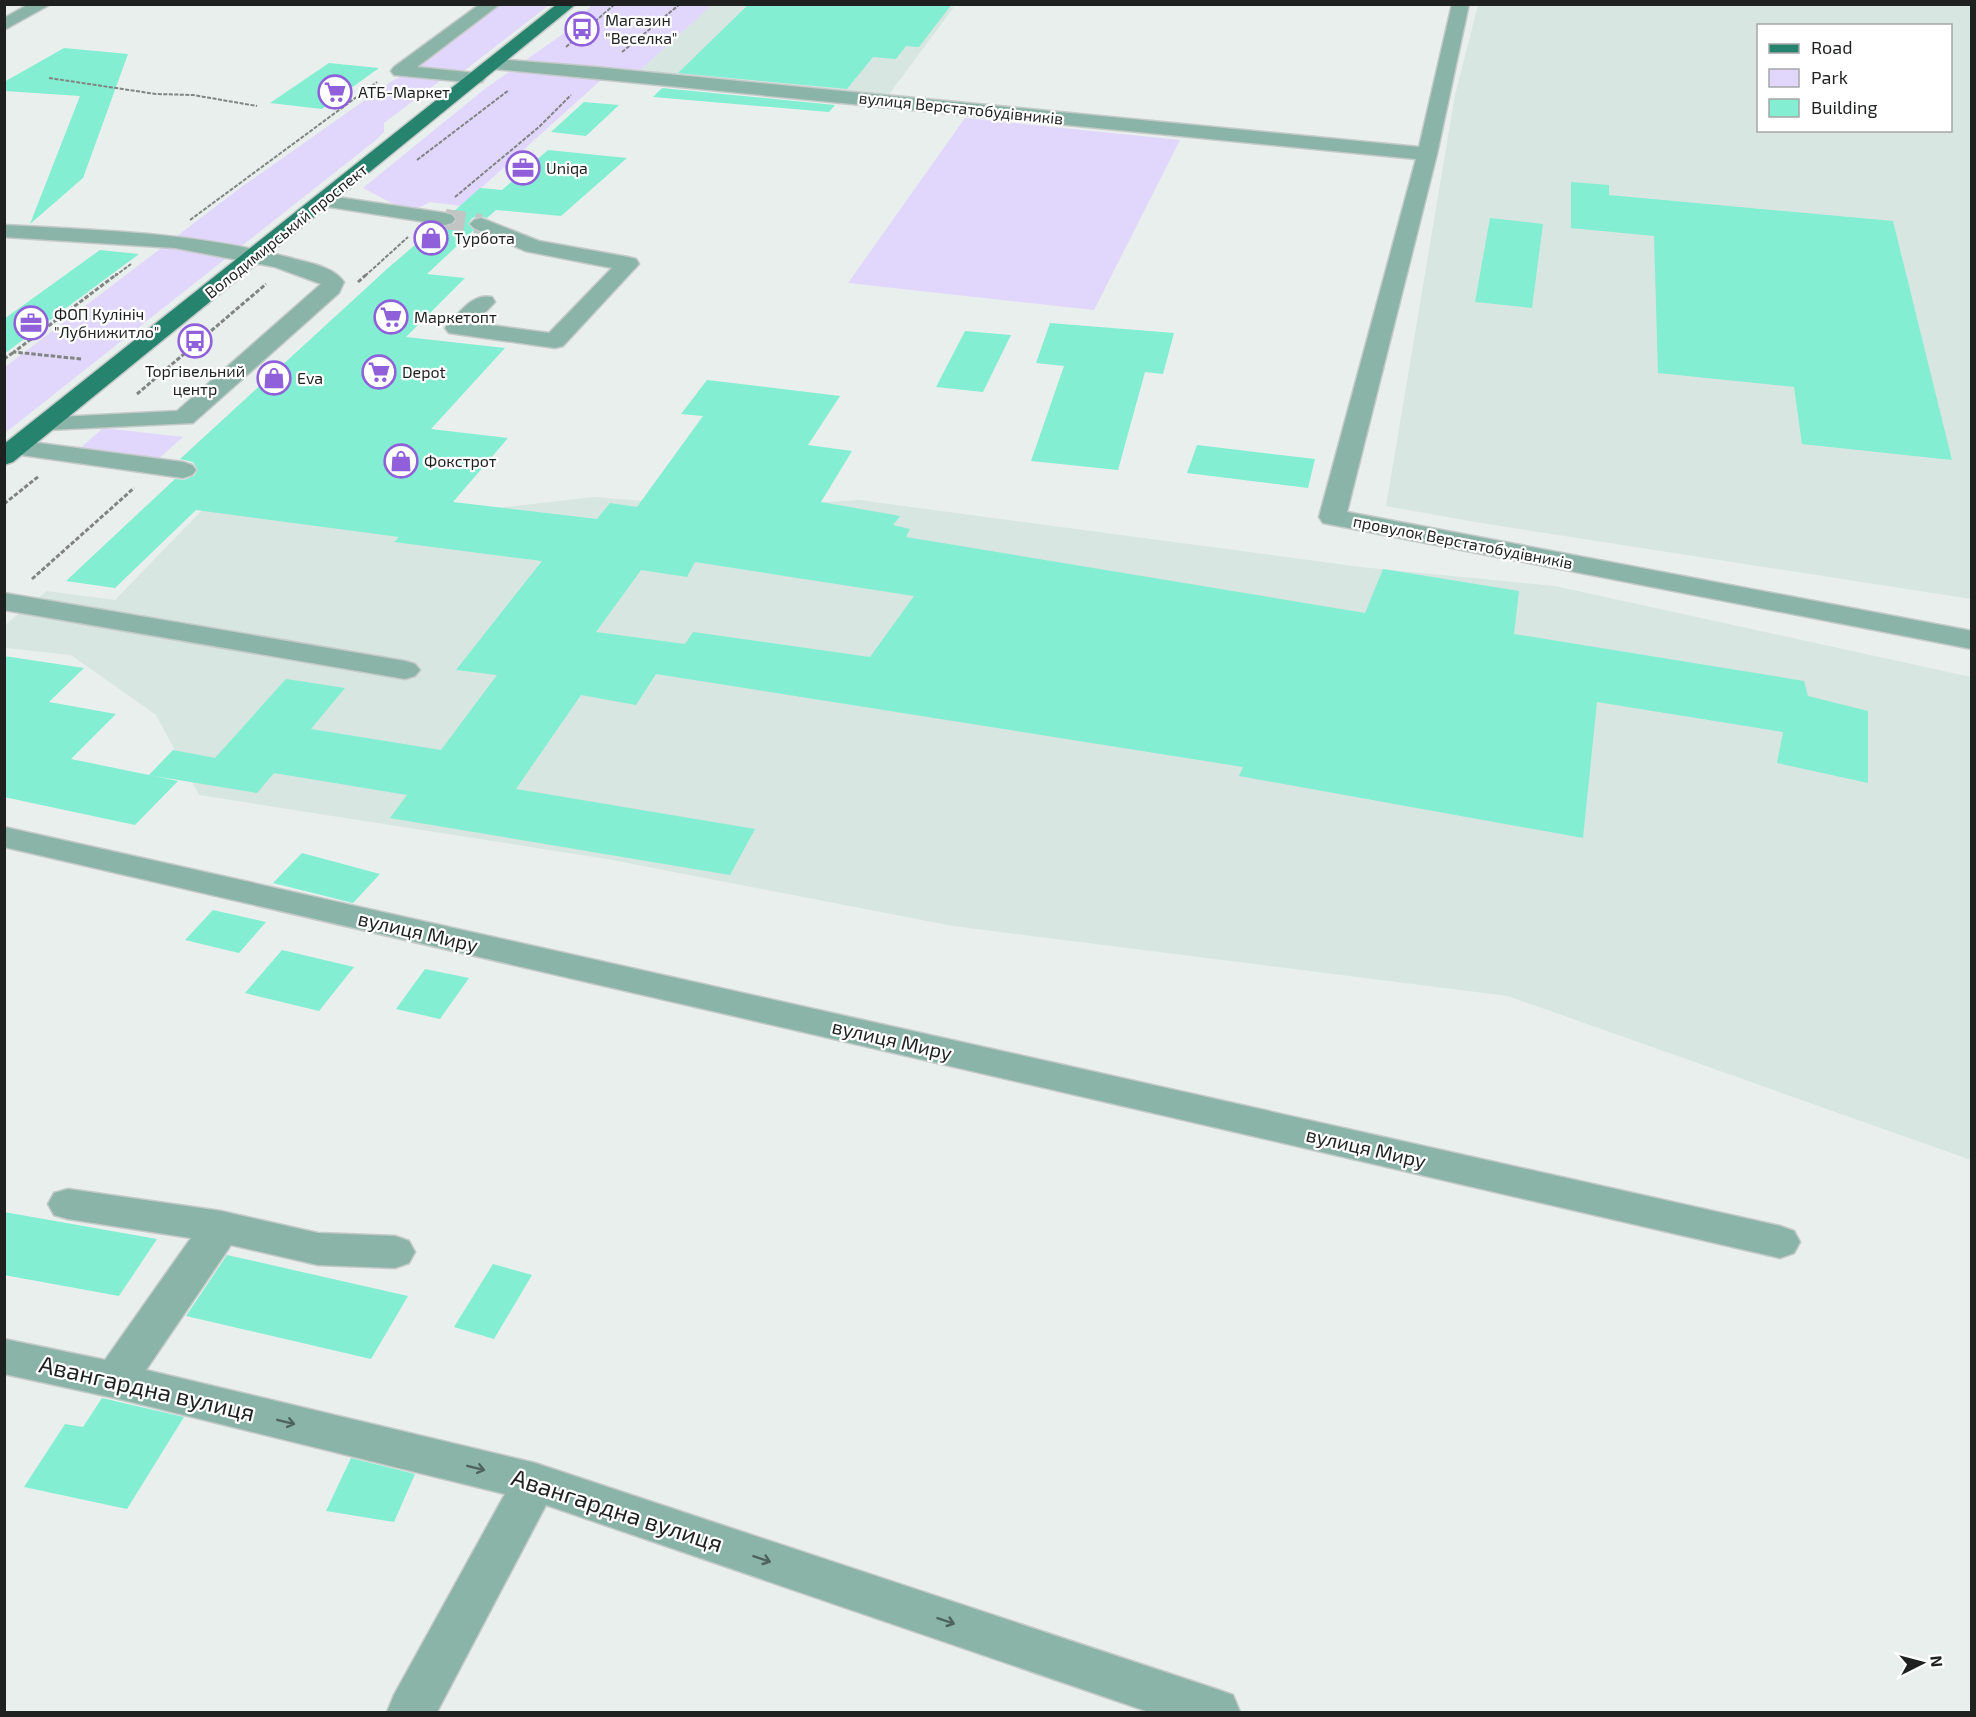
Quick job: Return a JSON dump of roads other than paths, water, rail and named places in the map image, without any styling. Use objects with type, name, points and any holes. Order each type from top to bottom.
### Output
[{"type":"main road","name":"Володимирський проспект","points":[[10,452],[568,4]]},
{"type":"street","points":[[4,25],[43,4]]},
{"type":"street","points":[[477,78],[400,71],[492,4]]},
{"type":"street","name":"провулок Верстатобудівників","points":[[1461,4],[1427,154],[1332,517],[1971,640]]},
{"type":"street","name":"вулиця Верстатобудівників","points":[[494,64],[1427,154]]},
{"type":"street","points":[[323,201],[445,219]]},
{"type":"street","points":[[481,224],[533,246],[565,254],[628,264],[555,341],[458,328],[484,302]]},
{"type":"street","points":[[4,231],[163,240],[290,263],[321,274],[333,282],[331,288],[184,418],[48,423]]},
{"type":"street","points":[[10,452],[183,470]]},
{"type":"street","points":[[4,601],[405,670]]},
{"type":"street","name":"вулиця Миру","points":[[4,837],[1780,1242]]},
{"type":"street","points":[[69,1204],[221,1227],[318,1249],[395,1252]]},
{"type":"street","points":[[115,1380],[221,1227]]},
{"type":"street","name":"Авангардна вулиця","points":[[4,1356],[115,1380],[535,1482],[1216,1713]]},
{"type":"street","points":[[411,1713],[535,1482]]},
{"type":"tunnel","points":[[445,219],[481,224]]},
{"type":"place","name":"Магазин \"Веселка\"","points":[[582,29]]},
{"type":"place","name":"АТБ-Маркет","points":[[335,92]]},
{"type":"place","name":"Uniqa","points":[[523,168]]},
{"type":"place","name":"Турбота","points":[[431,238]]},
{"type":"place","name":"Маркетопт","points":[[391,317]]},
{"type":"place","name":"ФОП Кулініч \"Лубнижитло\"","points":[[31,323]]},
{"type":"place","name":"Торгівельний центр","points":[[195,341]]},
{"type":"place","name":"Depot","points":[[379,372]]},
{"type":"place","name":"Eva","points":[[274,378]]},
{"type":"place","name":"Фокстрот","points":[[401,461]]}]
